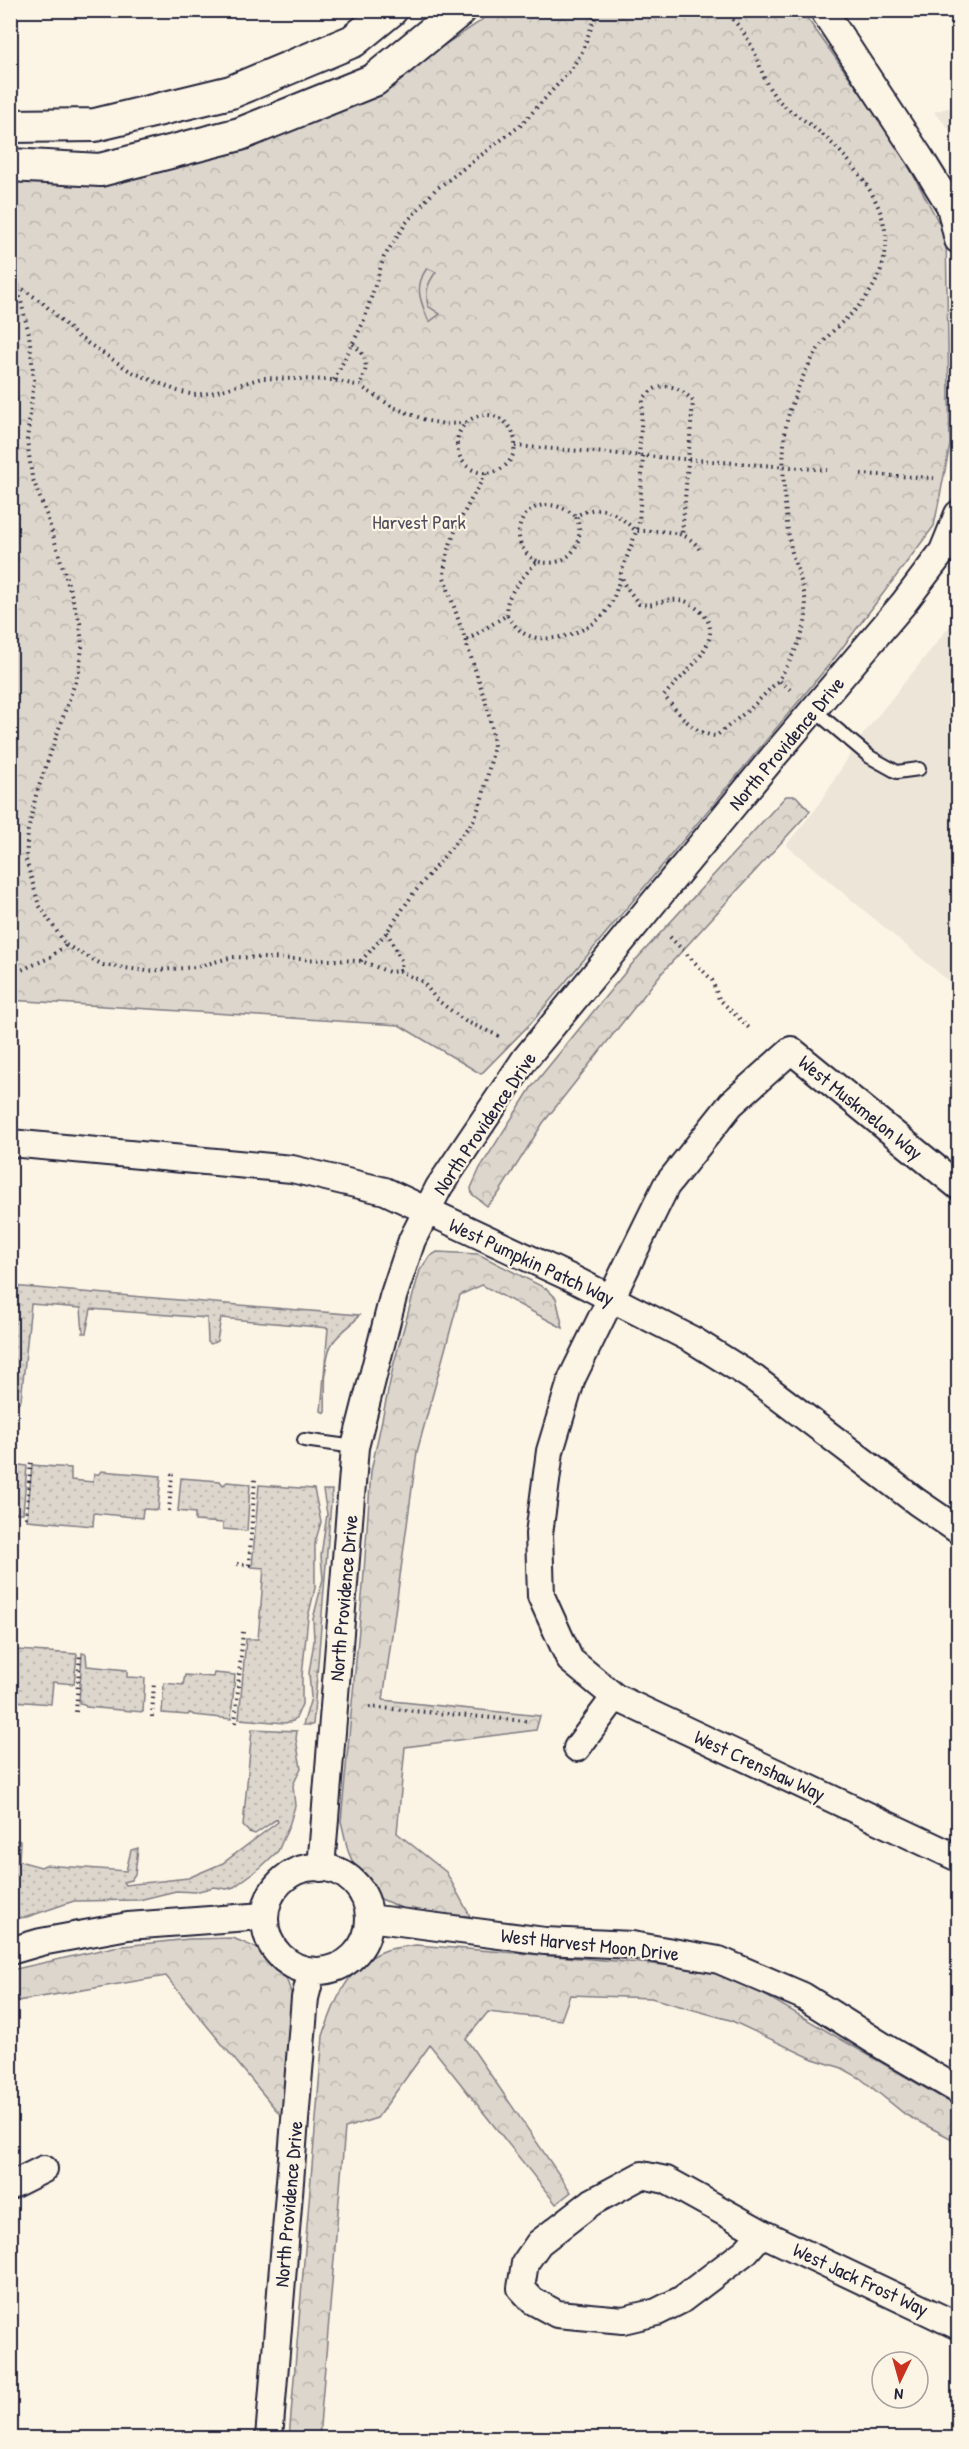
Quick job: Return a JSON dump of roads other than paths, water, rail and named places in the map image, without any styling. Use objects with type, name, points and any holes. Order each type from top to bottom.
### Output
[{"type":"street","points":[[10,126],[95,125],[231,92],[353,41],[391,10]]},
{"type":"street","points":[[10,165],[100,170],[240,134],[374,80],[460,10]]},
{"type":"street","points":[[823,10],[950,206],[958,240]]},
{"type":"street","name":"North Providence Drive","points":[[321,1868],[355,1447],[393,1297],[412,1240],[439,1187],[525,1059],[861,656],[943,551],[958,514]]},
{"type":"street","name":"West Muskmelon Way","points":[[611,1297],[666,1186],[731,1104],[791,1050],[958,1186]]},
{"type":"street","name":"West Pumpkin Patch Way","points":[[10,1143],[292,1169],[385,1191],[611,1297],[693,1340],[755,1379],[917,1502],[958,1530]]},
{"type":"street","name":"West Crenshaw Way","points":[[611,1297],[572,1378],[562,1409],[550,1451],[539,1534],[542,1596],[570,1660],[615,1697],[958,1858]]},
{"type":"street","points":[[577,1748],[615,1697]]},
{"type":"street","points":[[305,1868],[321,1868],[336,1871],[354,1884],[366,1903],[369,1918],[367,1935],[359,1950],[346,1963],[330,1970],[312,1971],[296,1967],[282,1958],[271,1945],[265,1929],[264,1916],[269,1897],[279,1884],[291,1874],[305,1868]]},
{"type":"street","points":[[10,1951],[41,1942],[128,1926],[264,1916]]},
{"type":"street","name":"West Harvest Moon Drive","points":[[369,1918],[545,1941],[632,1945],[719,1960],[803,1996],[958,2090]]},
{"type":"street","name":"North Providence Drive","points":[[269,2439],[305,1998],[312,1971]]},
{"type":"street","points":[[10,2186],[44,2169]]},
{"type":"street","name":"West Jack Frost Way","points":[[762,2233],[746,2251],[681,2300],[657,2312],[623,2320],[557,2314],[533,2301],[520,2288],[525,2262],[539,2243],[592,2202],[642,2175],[666,2180],[762,2233],[955,2316]]},
{"type":"lane","points":[[814,710],[870,757],[897,772],[919,769]]},
{"type":"lane","points":[[304,1440],[355,1447]]},
{"type":"park label","name":"Harvest Park","points":[[419,521]]}]
